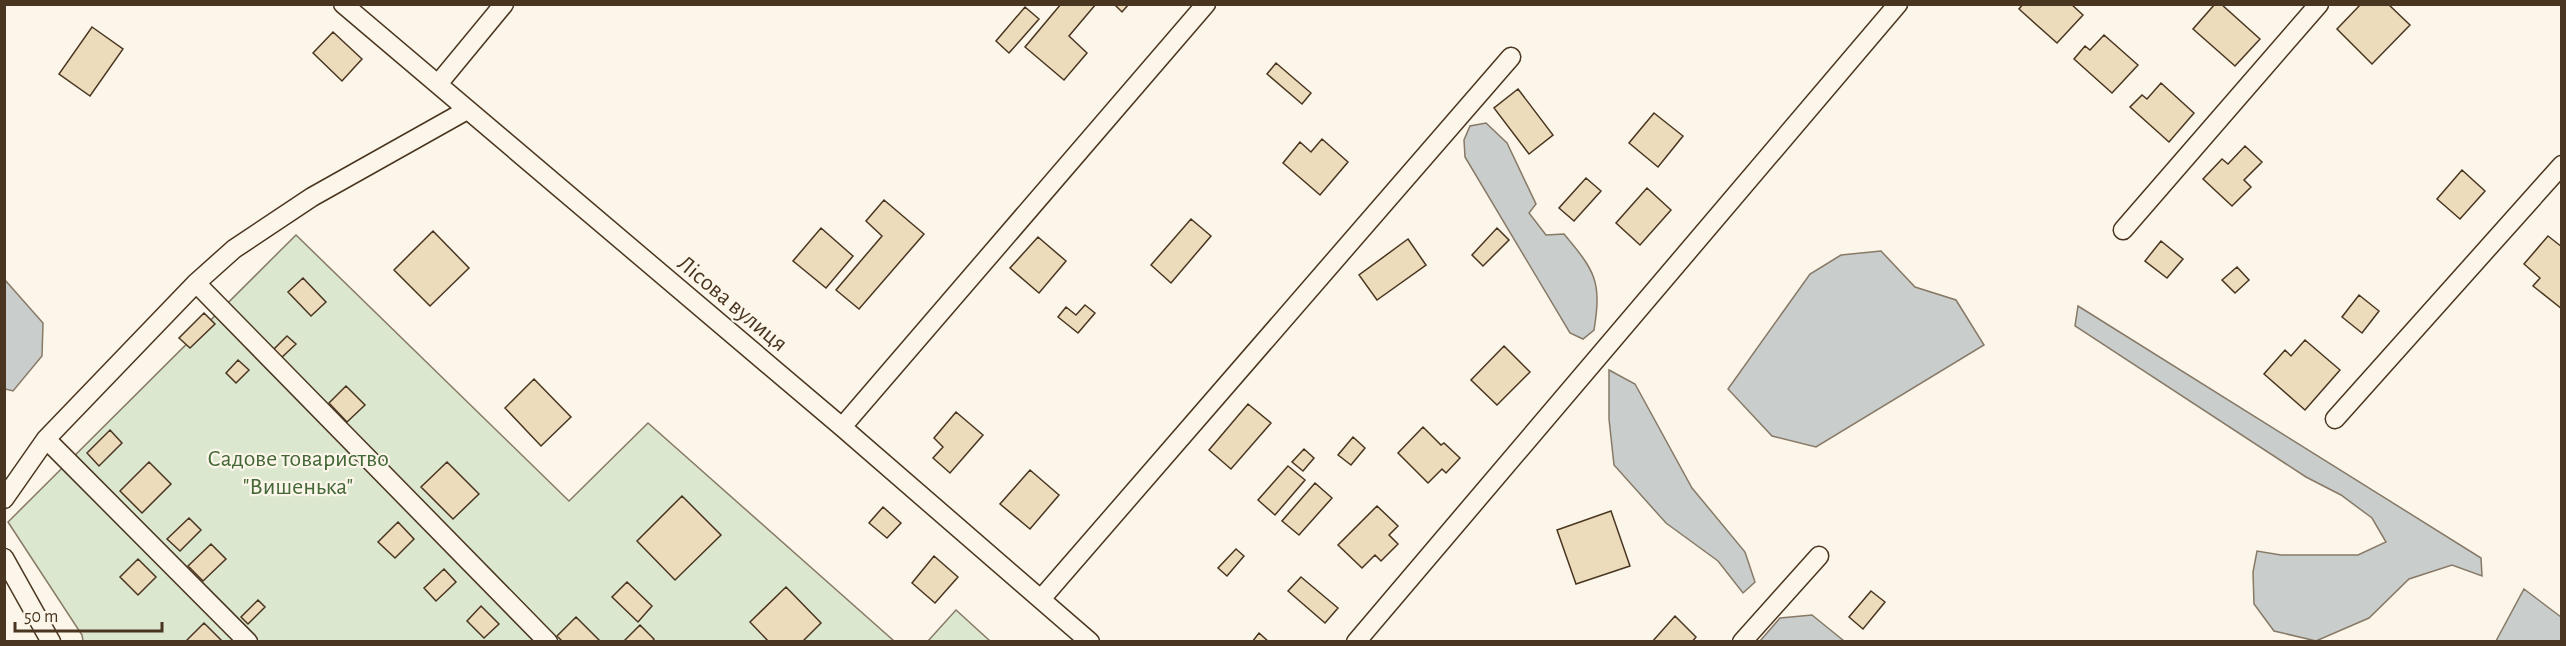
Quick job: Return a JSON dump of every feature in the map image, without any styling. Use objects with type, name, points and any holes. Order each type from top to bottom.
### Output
[{"type":"street","name":"Лісова вулиця","points":[[343,4],[842,427],[1090,642]]},
{"type":"street","points":[[438,84],[504,4]]},
{"type":"street","points":[[842,427],[1206,4]]},
{"type":"street","points":[[1356,642],[1898,4]]},
{"type":"street","points":[[2122,230],[2319,4]]},
{"type":"street","points":[[1041,598],[1511,57]]},
{"type":"street","points":[[4,499],[46,439],[196,283],[234,249],[312,197],[467,110]]},
{"type":"street","points":[[2335,419],[2562,165]]},
{"type":"street","points":[[196,283],[548,642]]},
{"type":"street","points":[[46,439],[248,642]]},
{"type":"street","points":[[1742,642],[1819,556]]},
{"type":"street","points":[[4,558],[51,642]]},
{"type":"green space","name":"Садове товариство \"Вишенька\"","points":[[296,235],[569,501],[648,423],[894,641],[83,641],[82,635],[8,522]]},
{"type":"green space","points":[[956,610],[990,641],[928,641]]},
{"type":"shaded area","points":[[1486,123],[1507,143],[1536,204],[1529,213],[1546,235],[1564,234],[1583,258],[1594,278],[1597,300],[1594,330],[1583,339],[1570,333],[1465,157],[1464,140],[1470,126]]},
{"type":"shaded area","points":[[1881,251],[1915,287],[1956,300],[1984,345],[1816,447],[1772,436],[1728,389],[1810,274],[1841,255]]},
{"type":"shaded area","points":[[5,280],[43,323],[42,356],[13,391],[5,389]]},
{"type":"shaded area","points":[[2078,306],[2481,558],[2482,576],[2452,565],[2409,579],[2369,618],[2316,641],[2274,631],[2254,604],[2253,572],[2257,551],[2281,555],[2358,555],[2386,542],[2372,518],[2341,495],[2306,477],[2075,326]]},
{"type":"shaded area","points":[[1609,370],[1635,384],[1692,488],[1745,552],[1755,582],[1743,593],[1718,561],[1666,523],[1614,465],[1609,419]]},
{"type":"shaded area","points":[[2524,589],[2561,617],[2561,641],[2496,641]]},
{"type":"shaded area","points":[[1812,615],[1844,641],[1760,641],[1780,618]]},
{"type":"building","points":[[1061,4],[1096,4],[1069,36],[1087,53],[1064,80],[1025,47]]},
{"type":"building","points":[[1114,4],[1129,4],[1122,12]]},
{"type":"building","points":[[2023,4],[2071,4],[2083,15],[2057,43],[2019,9]]},
{"type":"building","points":[[2215,4],[2221,4],[2260,39],[2235,66],[2193,29]]},
{"type":"building","points":[[2361,4],[2388,4],[2410,25],[2372,64],[2337,29]]},
{"type":"building","points":[[1025,7],[1039,19],[1009,53],[996,41]]},
{"type":"building","points":[[92,27],[123,49],[90,96],[59,74]]},
{"type":"building","points":[[333,32],[362,59],[342,81],[313,53]]},
{"type":"building","points":[[2104,35],[2138,65],[2112,93],[2074,59],[2085,46],[2090,50]]},
{"type":"building","points":[[1276,63],[1311,93],[1302,104],[1267,74]]},
{"type":"building","points":[[2161,83],[2194,113],[2169,142],[2130,107],[2142,95],[2147,99]]},
{"type":"building","points":[[1518,89],[1553,135],[1529,154],[1494,108]]},
{"type":"building","points":[[1654,113],[1683,136],[1658,167],[1629,143]]},
{"type":"building","points":[[1322,139],[1348,162],[1320,195],[1283,163],[1300,142],[1311,152]]},
{"type":"building","points":[[2245,146],[2262,162],[2244,180],[2251,187],[2232,206],[2203,179],[2222,159],[2228,164]]},
{"type":"building","points":[[2462,170],[2485,191],[2460,219],[2437,199]]},
{"type":"building","points":[[1586,178],[1601,191],[1574,221],[1559,208]]},
{"type":"building","points":[[1647,188],[1671,210],[1640,245],[1616,223]]},
{"type":"building","points":[[884,200],[924,234],[859,309],[836,290],[882,236],[866,221]]},
{"type":"building","points":[[1191,219],[1211,236],[1171,283],[1151,265]]},
{"type":"building","points":[[821,228],[853,256],[826,288],[793,261]]},
{"type":"building","points":[[1497,228],[1509,240],[1483,266],[1472,255]]},
{"type":"building","points":[[433,231],[469,268],[430,306],[394,270]]},
{"type":"building","points":[[2548,236],[2562,247],[2562,309],[2533,286],[2540,278],[2524,264]]},
{"type":"building","points":[[1038,237],[1066,261],[1039,293],[1010,268]]},
{"type":"building","points":[[1408,239],[1426,265],[1377,300],[1359,275]]},
{"type":"building","points":[[2161,241],[2183,259],[2167,278],[2145,261]]},
{"type":"building","points":[[2237,267],[2249,280],[2235,293],[2222,280]]},
{"type":"building","points":[[303,278],[326,302],[311,316],[288,292]]},
{"type":"building","points":[[2359,295],[2379,311],[2362,333],[2342,317]]},
{"type":"building","points":[[1085,305],[1095,313],[1078,333],[1058,317],[1066,307],[1076,315]]},
{"type":"building","points":[[204,313],[215,324],[190,348],[179,338]]},
{"type":"building","points":[[287,336],[296,344],[280,359],[272,351]]},
{"type":"building","points":[[2305,340],[2340,370],[2305,410],[2264,374],[2285,350],[2291,356]]},
{"type":"building","points":[[1504,346],[1530,372],[1497,405],[1471,380]]},
{"type":"building","points":[[238,360],[249,370],[236,383],[226,373]]},
{"type":"building","points":[[534,379],[571,417],[541,446],[505,408]]},
{"type":"building","points":[[346,386],[365,405],[347,422],[329,403]]},
{"type":"building","points":[[1248,404],[1271,423],[1231,469],[1209,450]]},
{"type":"building","points":[[956,412],[983,435],[950,473],[933,458],[943,447],[934,438]]},
{"type":"building","points":[[1423,427],[1441,445],[1444,443],[1460,458],[1446,473],[1442,469],[1428,483],[1398,453]]},
{"type":"building","points":[[110,430],[122,443],[99,466],[87,453]]},
{"type":"building","points":[[1353,437],[1365,448],[1351,465],[1338,455]]},
{"type":"building","points":[[1304,449],[1314,458],[1303,471],[1292,462]]},
{"type":"building","points":[[149,462],[171,484],[142,513],[120,491]]},
{"type":"building","points":[[447,462],[479,494],[453,519],[421,487]]},
{"type":"building","points":[[1288,466],[1305,480],[1275,515],[1258,500]]},
{"type":"building","points":[[1030,470],[1059,495],[1030,529],[1000,504]]},
{"type":"building","points":[[1315,483],[1332,498],[1299,535],[1282,521]]},
{"type":"building","points":[[682,496],[721,535],[675,580],[637,541]]},
{"type":"building","points":[[1377,506],[1398,526],[1389,535],[1398,544],[1381,561],[1375,555],[1362,568],[1338,545]]},
{"type":"building","points":[[883,507],[901,523],[887,538],[869,523]]},
{"type":"building","points":[[1611,511],[1630,566],[1576,584],[1557,530]]},
{"type":"building","points":[[189,518],[201,530],[180,551],[167,539]]},
{"type":"building","points":[[398,522],[414,539],[395,558],[378,542]]},
{"type":"building","points":[[211,544],[226,559],[203,581],[188,566]]},
{"type":"building","points":[[1236,549],[1244,556],[1227,576],[1218,568]]},
{"type":"building","points":[[934,556],[958,577],[935,603],[912,583]]},
{"type":"building","points":[[138,559],[156,577],[138,595],[120,577]]},
{"type":"building","points":[[444,569],[456,582],[436,601],[424,588]]},
{"type":"building","points":[[1301,577],[1338,608],[1325,623],[1288,591]]},
{"type":"building","points":[[627,582],[652,606],[638,622],[612,597]]},
{"type":"building","points":[[786,587],[821,623],[802,642],[769,642],[750,622]]},
{"type":"building","points":[[1871,591],[1885,602],[1863,629],[1849,617]]},
{"type":"building","points":[[258,600],[265,607],[248,624],[241,617]]},
{"type":"building","points":[[481,606],[499,624],[484,638],[467,621]]},
{"type":"building","points":[[1675,616],[1696,637],[1692,642],[1652,642]]},
{"type":"building","points":[[576,617],[601,642],[563,642],[557,636]]},
{"type":"building","points":[[204,623],[221,640],[219,642],[185,642]]},
{"type":"building","points":[[640,625],[654,639],[652,642],[623,642]]},
{"type":"building","points":[[1259,633],[1269,642],[1252,642]]}]
